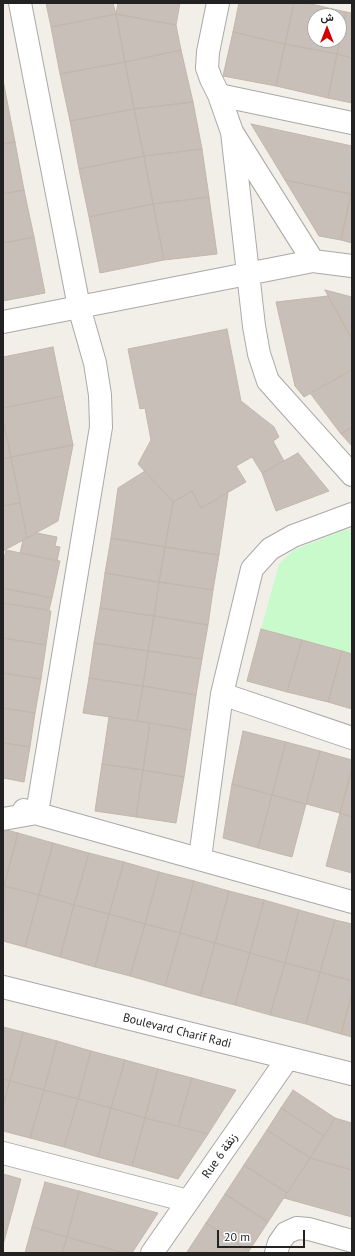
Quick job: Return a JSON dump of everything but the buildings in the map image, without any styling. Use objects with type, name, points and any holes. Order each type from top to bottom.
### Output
[{"type":"street","points":[[20,3],[79,307],[95,363],[100,395],[101,427],[37,813]]},
{"type":"street","points":[[218,3],[208,52],[207,68],[219,95],[232,132],[254,326],[259,354],[268,381],[352,475]]},
{"type":"street","points":[[219,95],[352,123]]},
{"type":"street","points":[[232,132],[313,261]]},
{"type":"street","points":[[3,322],[313,261],[352,266]]},
{"type":"street","points":[[200,858],[222,694],[252,570],[270,549],[293,536],[352,514]]},
{"type":"street","points":[[222,694],[352,738]]},
{"type":"street","points":[[3,806],[37,813],[352,902]]},
{"type":"street","points":[[3,819],[37,813]]},
{"type":"street","name":"Boulevard Charif Radi","points":[[3,987],[352,1074]]},
{"type":"street","name":"Rue 6 زنقة","points":[[152,1253],[288,1058]]},
{"type":"street","points":[[3,1153],[188,1201]]},
{"type":"street","points":[[276,1253],[279,1243],[286,1232],[297,1228],[309,1229],[352,1241]]},
{"type":"green space","points":[[352,529],[352,654],[261,629],[279,564],[294,550],[342,531]]}]
